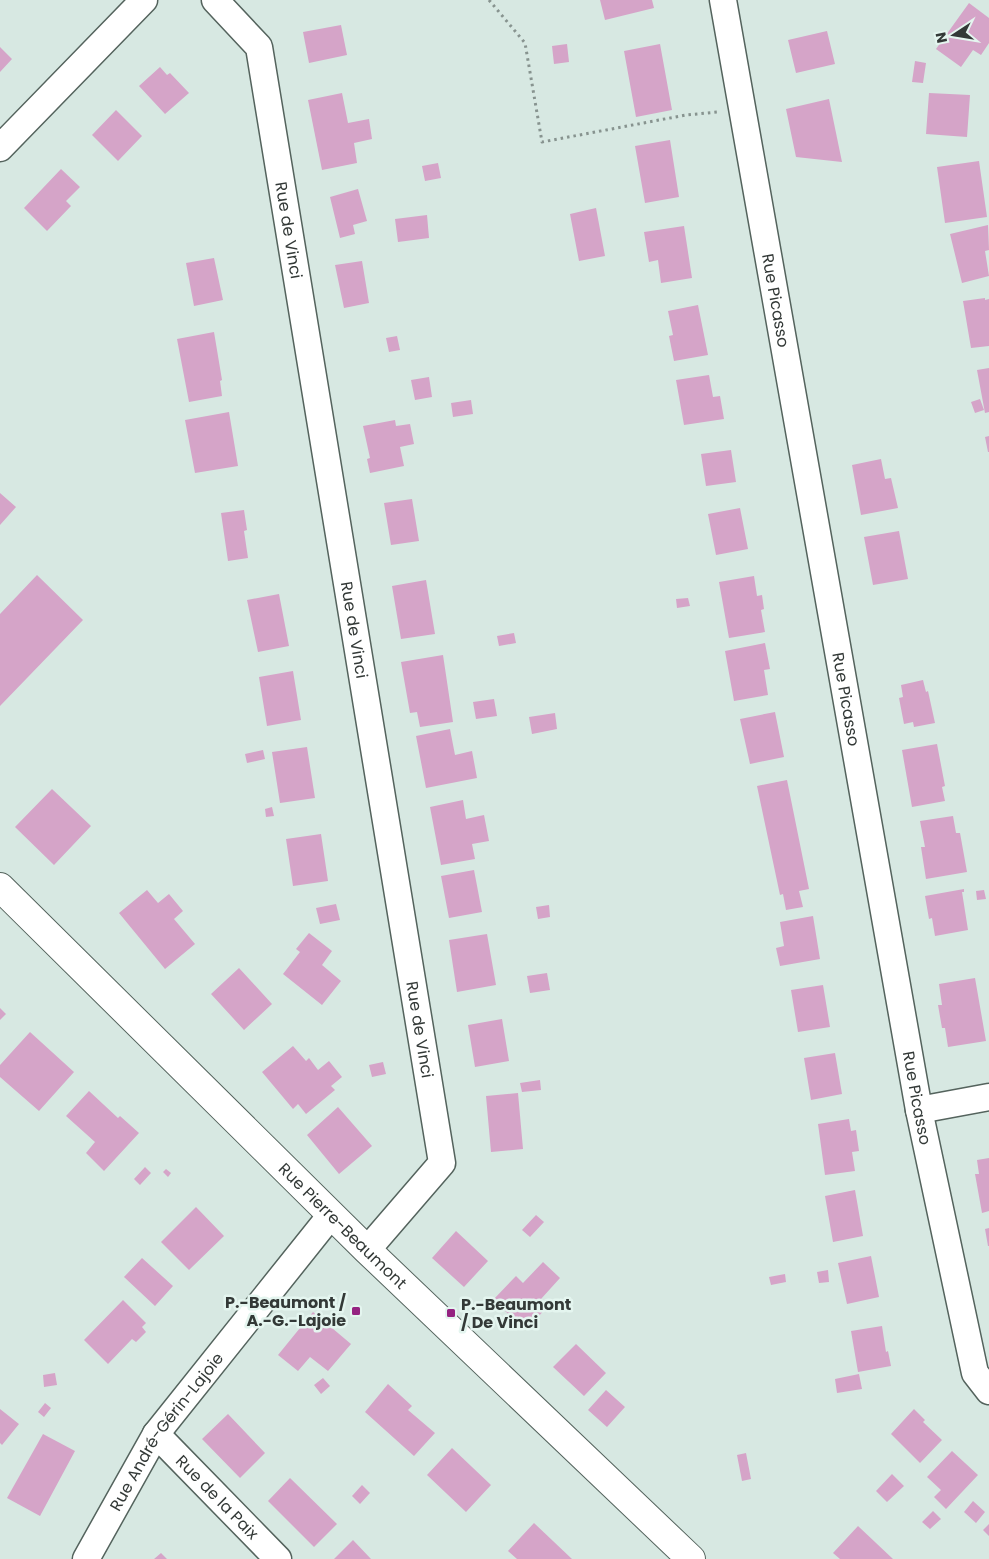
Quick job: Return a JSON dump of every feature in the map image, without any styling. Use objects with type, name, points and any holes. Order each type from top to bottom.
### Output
[{"type":"main road","name":"Rue Pierre-Beaumont","points":[[0,886],[331,1215],[692,1559]]},
{"type":"street","points":[[0,148],[144,0]]},
{"type":"street","name":"Rue de Vinci","points":[[215,0],[260,47],[442,1163],[367,1250]]},
{"type":"street","name":"Rue Picasso","points":[[723,0],[919,1110],[975,1373],[989,1391]]},
{"type":"street","points":[[919,1110],[989,1096]]},
{"type":"street","name":"Rue André-Gérin-Lajoie","points":[[86,1559],[156,1434],[331,1215]]},
{"type":"street","name":"Rue de la Paix","points":[[156,1434],[278,1559]]},
{"type":"path","points":[[488,0],[525,43],[542,142],[686,115],[717,112]]},
{"type":"building","points":[[600,0],[652,0],[654,8],[605,20]]},
{"type":"building","points":[[969,3],[989,18],[989,43],[981,55],[973,50],[961,67],[936,49]]},
{"type":"building","points":[[341,25],[347,55],[309,63],[303,32]]},
{"type":"building","points":[[827,31],[835,64],[796,73],[788,40]]},
{"type":"building","points":[[567,44],[569,62],[554,64],[552,46]]},
{"type":"building","points":[[660,44],[672,110],[636,117],[624,51]]},
{"type":"building","points":[[0,47],[12,59],[0,72]]},
{"type":"building","points":[[915,61],[926,63],[923,83],[912,82]]},
{"type":"building","points":[[160,67],[167,75],[170,73],[189,93],[165,114],[139,86]]},
{"type":"building","points":[[342,93],[348,123],[369,119],[372,139],[354,143],[357,163],[322,170],[308,100]]},
{"type":"building","points":[[929,93],[970,95],[967,137],[926,134]]},
{"type":"building","points":[[829,99],[842,162],[796,157],[786,109]]},
{"type":"building","points":[[116,110],[142,136],[118,161],[92,135]]},
{"type":"building","points":[[670,140],[679,197],[645,203],[635,146]]},
{"type":"building","points":[[979,161],[987,217],[945,223],[937,167]]},
{"type":"building","points":[[438,163],[441,178],[425,181],[422,166]]},
{"type":"building","points":[[61,169],[80,187],[66,201],[71,206],[47,231],[24,208]]},
{"type":"building","points":[[358,189],[367,221],[353,225],[355,234],[340,238],[330,197]]},
{"type":"building","points":[[596,208],[605,256],[579,261],[570,214]]},
{"type":"building","points":[[427,215],[429,238],[398,242],[395,219]]},
{"type":"building","points":[[988,225],[989,250],[985,251],[989,276],[962,283],[950,234]]},
{"type":"building","points":[[684,226],[692,278],[661,283],[658,260],[649,262],[644,232]]},
{"type":"building","points":[[214,258],[223,300],[194,306],[186,263]]},
{"type":"building","points":[[362,261],[369,303],[344,308],[335,265]]},
{"type":"building","points":[[985,298],[985,300],[989,299],[989,346],[971,348],[963,301]]},
{"type":"building","points":[[698,305],[708,355],[674,361],[669,336],[673,335],[668,311]]},
{"type":"building","points":[[214,332],[222,380],[220,381],[222,396],[189,402],[177,339]]},
{"type":"building","points":[[397,336],[400,350],[389,352],[386,338]]},
{"type":"building","points":[[989,368],[989,412],[985,413],[977,370]]},
{"type":"building","points":[[709,375],[713,397],[720,396],[724,419],[684,425],[676,380]]},
{"type":"building","points":[[429,377],[432,397],[415,400],[411,380]]},
{"type":"building","points":[[980,399],[984,410],[975,413],[971,402]]},
{"type":"building","points":[[471,400],[473,414],[453,417],[451,403]]},
{"type":"building","points":[[229,412],[238,466],[195,473],[185,420]]},
{"type":"building","points":[[395,420],[396,426],[410,424],[414,444],[400,447],[404,466],[370,473],[367,459],[370,458],[363,426]]},
{"type":"building","points":[[989,436],[989,452],[988,452],[985,437]]},
{"type":"building","points":[[731,450],[736,482],[706,486],[701,454]]},
{"type":"building","points":[[881,459],[885,479],[891,478],[898,508],[861,515],[852,465]]},
{"type":"building","points":[[0,493],[16,507],[0,525]]},
{"type":"building","points":[[412,499],[419,541],[391,545],[384,503]]},
{"type":"building","points":[[740,508],[748,549],[716,555],[708,514]]},
{"type":"building","points":[[244,510],[247,530],[244,531],[248,558],[228,561],[221,513]]},
{"type":"building","points":[[899,531],[908,579],[873,585],[864,537]]},
{"type":"building","points":[[37,575],[83,620],[0,706],[0,614]]},
{"type":"building","points":[[754,576],[757,596],[762,595],[764,609],[761,610],[765,632],[729,638],[719,582]]},
{"type":"building","points":[[426,580],[435,634],[401,639],[392,586]]},
{"type":"building","points":[[279,594],[289,646],[258,652],[247,600]]},
{"type":"building","points":[[688,598],[690,606],[677,608],[676,599]]},
{"type":"building","points":[[514,633],[516,643],[499,646],[497,636]]},
{"type":"building","points":[[765,643],[770,669],[764,670],[768,695],[734,701],[725,651]]},
{"type":"building","points":[[443,655],[453,722],[420,727],[417,712],[410,713],[401,662]]},
{"type":"building","points":[[293,671],[301,720],[267,726],[259,677]]},
{"type":"building","points":[[923,680],[926,692],[928,691],[935,723],[914,727],[913,722],[904,724],[899,698],[903,697],[901,685]]},
{"type":"building","points":[[494,699],[497,716],[476,719],[473,702]]},
{"type":"building","points":[[775,712],[784,757],[750,764],[740,719]]},
{"type":"building","points":[[555,713],[557,729],[532,734],[529,717]]},
{"type":"building","points":[[450,729],[455,755],[472,751],[477,778],[426,788],[416,736]]},
{"type":"building","points":[[937,744],[945,786],[942,787],[945,801],[912,807],[902,750]]},
{"type":"building","points":[[307,747],[315,798],[280,803],[272,752]]},
{"type":"building","points":[[263,750],[265,759],[247,763],[245,754]]},
{"type":"building","points":[[787,780],[809,889],[799,891],[803,907],[786,910],[783,894],[780,895],[757,786]]},
{"type":"building","points":[[52,789],[91,826],[54,865],[15,827]]},
{"type":"building","points":[[463,800],[466,819],[484,815],[489,841],[472,844],[475,859],[441,865],[430,807]]},
{"type":"building","points":[[272,807],[274,816],[266,817],[265,809]]},
{"type":"building","points":[[953,816],[956,833],[960,833],[967,872],[926,879],[921,847],[925,847],[920,821]]},
{"type":"building","points":[[321,834],[328,881],[293,886],[286,839]]},
{"type":"building","points":[[474,870],[482,912],[449,918],[441,876]]},
{"type":"building","points":[[964,889],[964,892],[962,892],[968,930],[935,936],[932,918],[929,919],[925,896]]},
{"type":"building","points":[[147,890],[158,903],[169,894],[183,911],[174,919],[195,944],[165,969],[119,913]]},
{"type":"building","points":[[984,890],[986,899],[977,900],[976,891]]},
{"type":"building","points":[[336,904],[340,920],[320,924],[316,908]]},
{"type":"building","points":[[549,905],[550,917],[538,919],[536,907]]},
{"type":"building","points":[[813,916],[820,959],[780,966],[776,948],[784,946],[780,922]]},
{"type":"building","points":[[309,933],[332,951],[322,965],[341,981],[322,1005],[283,974],[300,952],[296,949]]},
{"type":"building","points":[[487,934],[496,985],[457,992],[449,940]]},
{"type":"building","points":[[239,968],[272,1004],[244,1030],[211,994]]},
{"type":"building","points":[[547,973],[550,990],[530,993],[527,976]]},
{"type":"building","points":[[975,978],[986,1041],[948,1047],[938,1005],[942,1005],[939,984]]},
{"type":"building","points":[[823,985],[830,1027],[798,1032],[791,990]]},
{"type":"building","points":[[0,1008],[6,1014],[0,1020]]},
{"type":"building","points":[[502,1019],[509,1061],[475,1067],[468,1025]]},
{"type":"building","points":[[30,1032],[74,1072],[39,1111],[0,1077],[0,1065]]},
{"type":"building","points":[[293,1046],[306,1061],[309,1058],[318,1070],[329,1061],[342,1077],[331,1086],[335,1090],[306,1114],[298,1104],[293,1109],[262,1072]]},
{"type":"building","points":[[835,1053],[842,1094],[811,1100],[804,1058]]},
{"type":"building","points":[[383,1062],[386,1074],[372,1077],[369,1065]]},
{"type":"building","points":[[540,1080],[541,1090],[522,1092],[520,1083]]},
{"type":"building","points":[[89,1091],[118,1118],[120,1116],[139,1133],[104,1171],[86,1153],[95,1142],[66,1116]]},
{"type":"building","points":[[518,1093],[523,1149],[491,1152],[486,1096]]},
{"type":"building","points":[[338,1107],[372,1146],[339,1174],[307,1135]]},
{"type":"building","points":[[849,1119],[851,1131],[856,1130],[859,1151],[852,1152],[855,1171],[825,1175],[818,1124]]},
{"type":"building","points":[[989,1158],[989,1211],[982,1213],[975,1174],[979,1174],[977,1160]]},
{"type":"building","points":[[145,1167],[151,1173],[140,1185],[134,1179]]},
{"type":"building","points":[[166,1169],[171,1173],[168,1177],[163,1172]]},
{"type":"building","points":[[855,1190],[863,1236],[833,1242],[825,1196]]},
{"type":"building","points":[[196,1207],[224,1236],[189,1270],[161,1242]]},
{"type":"building","points":[[536,1215],[544,1222],[530,1237],[522,1230]]},
{"type":"building","points":[[989,1228],[989,1246],[988,1246],[985,1229]]},
{"type":"building","points":[[456,1231],[488,1261],[464,1287],[432,1258]]},
{"type":"building","points":[[871,1256],[879,1297],[847,1304],[838,1263]]},
{"type":"building","points":[[142,1258],[173,1286],[155,1306],[124,1277]]},
{"type":"building","points":[[543,1262],[560,1278],[541,1299],[548,1306],[526,1330],[493,1300],[516,1276],[523,1283]]},
{"type":"building","points":[[828,1270],[829,1282],[819,1283],[817,1272]]},
{"type":"building","points":[[785,1274],[786,1282],[771,1285],[769,1277]]},
{"type":"building","points":[[123,1300],[146,1323],[142,1327],[146,1332],[136,1342],[132,1339],[108,1364],[84,1340]]},
{"type":"building","points":[[313,1312],[351,1344],[328,1371],[310,1357],[298,1371],[278,1355]]},
{"type":"building","points":[[882,1326],[886,1352],[888,1351],[891,1366],[858,1372],[851,1331]]},
{"type":"building","points":[[576,1344],[606,1373],[584,1396],[553,1367]]},
{"type":"building","points":[[55,1373],[57,1385],[44,1387],[43,1375]]},
{"type":"building","points":[[859,1374],[862,1389],[837,1393],[835,1379]]},
{"type":"building","points":[[323,1378],[330,1386],[321,1394],[314,1385]]},
{"type":"building","points":[[388,1384],[412,1406],[408,1410],[435,1433],[414,1456],[365,1412]]},
{"type":"building","points":[[606,1390],[625,1407],[607,1427],[588,1410]]},
{"type":"building","points":[[45,1403],[51,1408],[44,1417],[38,1412]]},
{"type":"building","points":[[0,1409],[19,1424],[2,1445],[0,1443]]},
{"type":"building","points":[[914,1409],[925,1420],[923,1422],[942,1440],[920,1463],[891,1434]]},
{"type":"building","points":[[228,1414],[265,1453],[240,1478],[202,1439]]},
{"type":"building","points":[[43,1434],[75,1451],[40,1516],[7,1498]]},
{"type":"building","points":[[452,1448],[491,1485],[466,1512],[427,1475]]},
{"type":"building","points":[[952,1451],[978,1475],[946,1509],[934,1497],[941,1490],[927,1477]]},
{"type":"building","points":[[746,1453],[751,1479],[742,1481],[737,1455]]},
{"type":"building","points":[[892,1474],[904,1486],[887,1502],[876,1491]]},
{"type":"building","points":[[290,1478],[337,1524],[314,1547],[268,1501]]},
{"type":"building","points":[[362,1485],[370,1493],[360,1504],[352,1496]]},
{"type":"building","points":[[973,1501],[985,1512],[976,1523],[964,1512]]},
{"type":"building","points":[[933,1511],[941,1519],[930,1529],[922,1522]]},
{"type":"building","points":[[534,1523],[572,1559],[517,1559],[508,1551]]},
{"type":"building","points":[[989,1524],[989,1536],[983,1530]]},
{"type":"building","points":[[858,1526],[893,1559],[840,1559],[833,1553]]},
{"type":"building","points":[[353,1540],[371,1559],[334,1559]]},
{"type":"building","points":[[161,1553],[167,1559],[154,1559]]},
{"type":"place","name":"P.-Beaumont / A.-G.-Lajoie","points":[[356,1311]]},
{"type":"place","name":"P.-Beaumont / De Vinci","points":[[451,1313]]}]
